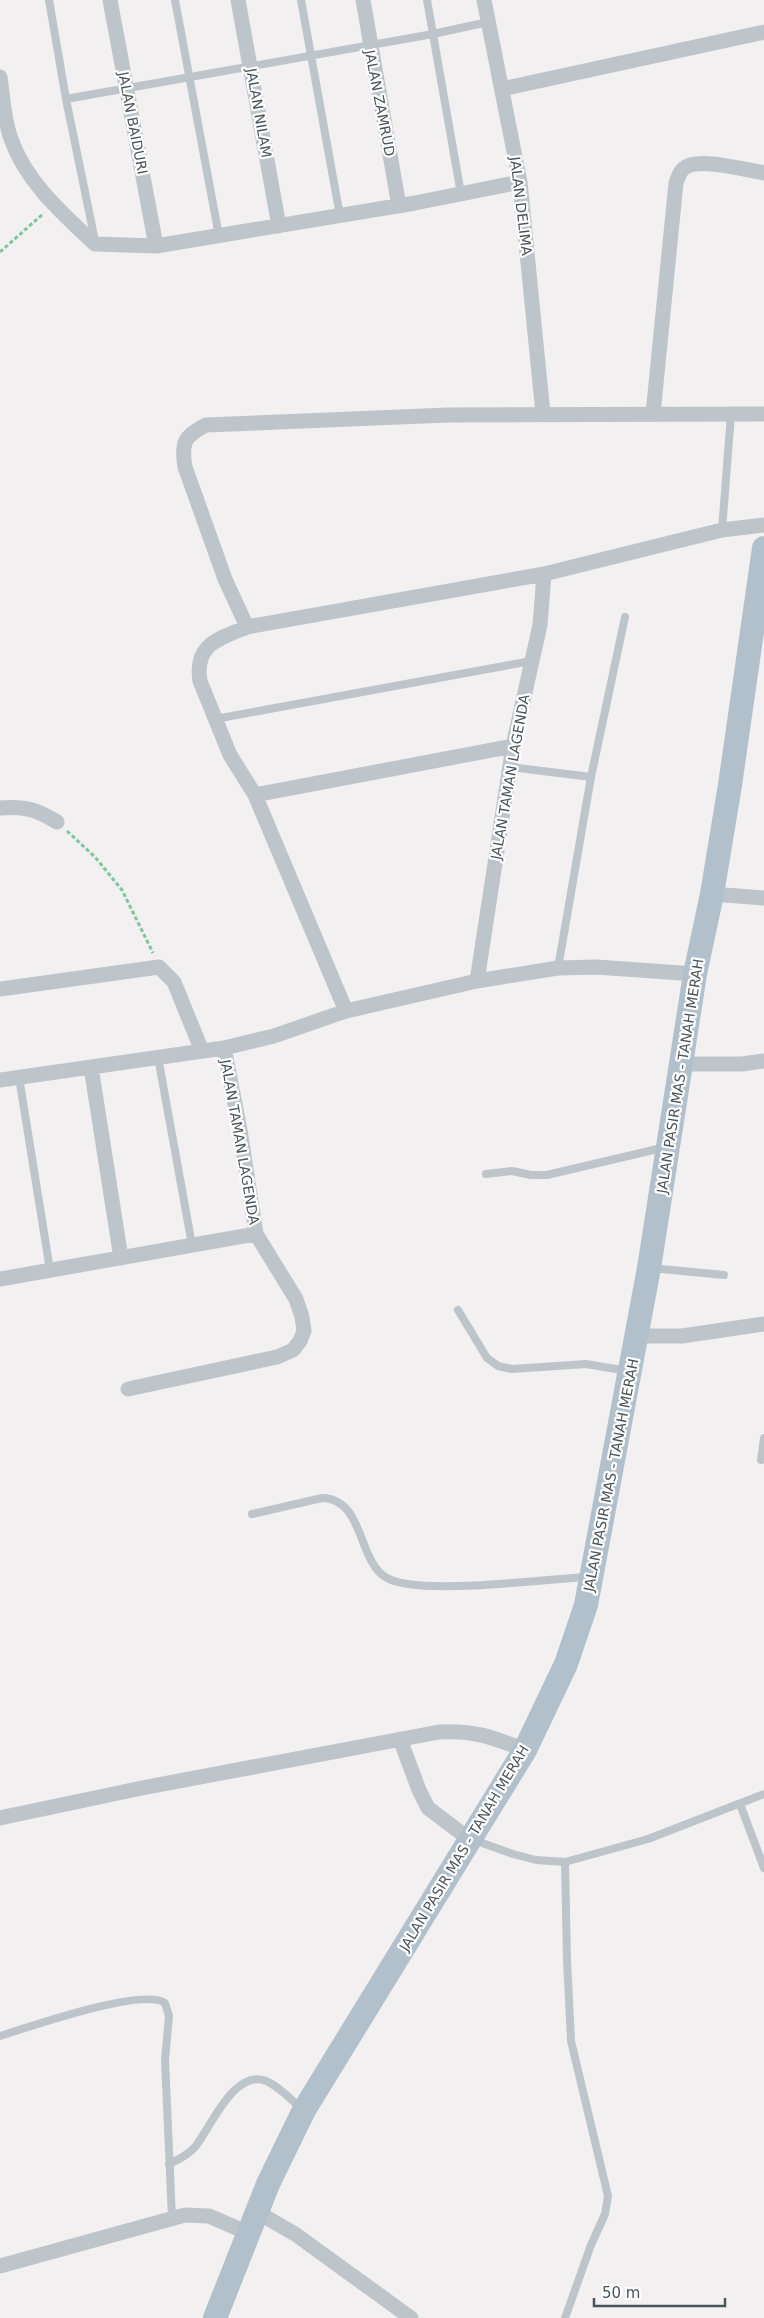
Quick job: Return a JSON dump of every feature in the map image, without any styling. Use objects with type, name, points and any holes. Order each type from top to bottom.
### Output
[{"type":"main road","name":"JALAN PASIR MAS - TANAH MERAH","points":[[215,2318],[253,2223],[304,2110],[525,1750],[566,1664],[586,1605],[631,1371],[696,974],[712,894],[764,548]]},
{"type":"street","name":"JALAN BAIDURI","points":[[110,0],[156,246]]},
{"type":"street","name":"JALAN NILAM","points":[[238,0],[279,226]]},
{"type":"street","name":"JALAN ZAMRUD","points":[[363,0],[399,206]]},
{"type":"street","name":"JALAN DELIMA","points":[[484,0],[520,182],[543,414]]},
{"type":"street","points":[[502,89],[764,32]]},
{"type":"street","points":[[0,77],[10,138],[24,166],[54,204],[95,244],[156,246],[399,206],[520,182]]},
{"type":"street","points":[[653,414],[676,183],[679,174],[689,165],[706,163],[764,173]]},
{"type":"street","points":[[247,627],[225,579],[185,467],[182,450],[187,438],[196,430],[206,425],[439,415],[764,414]]},
{"type":"street","points":[[346,1012],[255,795],[230,755],[200,681],[198,669],[200,659],[207,647],[217,639],[247,627],[544,574],[722,530],[764,525]]},
{"type":"street","name":"JALAN TAMAN LAGENDA","points":[[477,981],[513,746],[540,625],[544,574]]},
{"type":"street","points":[[255,795],[513,746]]},
{"type":"street","points":[[0,808],[16,807],[39,811],[57,822]]},
{"type":"street","points":[[712,894],[764,898]]},
{"type":"street","points":[[0,988],[160,966],[174,982],[202,1051]]},
{"type":"street","points":[[0,1080],[224,1048],[274,1036],[346,1012],[477,981],[558,968],[596,967],[696,974]]},
{"type":"street","name":"JALAN TAMAN LAGENDA","points":[[128,1389],[277,1357],[293,1350],[300,1341],[304,1331],[296,1299],[256,1234],[240,1130],[224,1048]]},
{"type":"street","points":[[682,1064],[742,1064],[764,1061]]},
{"type":"street","points":[[91,1067],[120,1258]]},
{"type":"street","points":[[0,1279],[256,1234]]},
{"type":"street","points":[[637,1336],[682,1336],[764,1324]]},
{"type":"street","points":[[0,1818],[142,1788],[439,1732],[464,1731],[490,1736],[525,1750]]},
{"type":"street","points":[[400,1739],[418,1790],[428,1808],[469,1839]]},
{"type":"street","points":[[0,2266],[172,2218],[185,2215],[209,2216],[253,2223],[295,2234],[410,2318]]},
{"type":"lane","points":[[49,0],[66,99],[95,244]]},
{"type":"lane","points":[[175,0],[219,236]]},
{"type":"lane","points":[[301,0],[340,216]]},
{"type":"lane","points":[[428,0],[461,194]]},
{"type":"lane","points":[[66,99],[433,34],[488,22]]},
{"type":"lane","points":[[722,530],[731,414]]},
{"type":"lane","points":[[558,968],[591,777],[625,617]]},
{"type":"lane","points":[[216,719],[531,662]]},
{"type":"lane","points":[[510,767],[591,777]]},
{"type":"lane","points":[[158,1057],[192,1245]]},
{"type":"lane","points":[[19,1077],[50,1270]]},
{"type":"lane","points":[[486,1174],[512,1171],[546,1175],[669,1146]]},
{"type":"lane","points":[[649,1268],[724,1275]]},
{"type":"lane","points":[[458,1310],[487,1358],[498,1366],[512,1368],[586,1364],[631,1371]]},
{"type":"lane","points":[[761,1460],[764,1438]]},
{"type":"lane","points":[[252,1514],[322,1498],[332,1498],[341,1503],[353,1518],[378,1571],[386,1578],[409,1585],[440,1586],[592,1577]]},
{"type":"lane","points":[[469,1839],[536,1860],[565,1862],[648,1839],[764,1794]]},
{"type":"lane","points":[[740,1804],[764,1868]]},
{"type":"lane","points":[[565,1862],[571,2040],[608,2196],[605,2214],[591,2244],[565,2318]]},
{"type":"lane","points":[[0,2036],[106,2005],[139,1998],[160,2000],[164,2003],[169,2016],[166,2060],[172,2218]]},
{"type":"lane","points":[[169,2164],[194,2148],[225,2099],[238,2088],[252,2080],[268,2082],[304,2110]]},
{"type":"path","points":[[0,252],[54,204]]},
{"type":"path","points":[[57,822],[96,857],[122,890],[160,966]]}]
